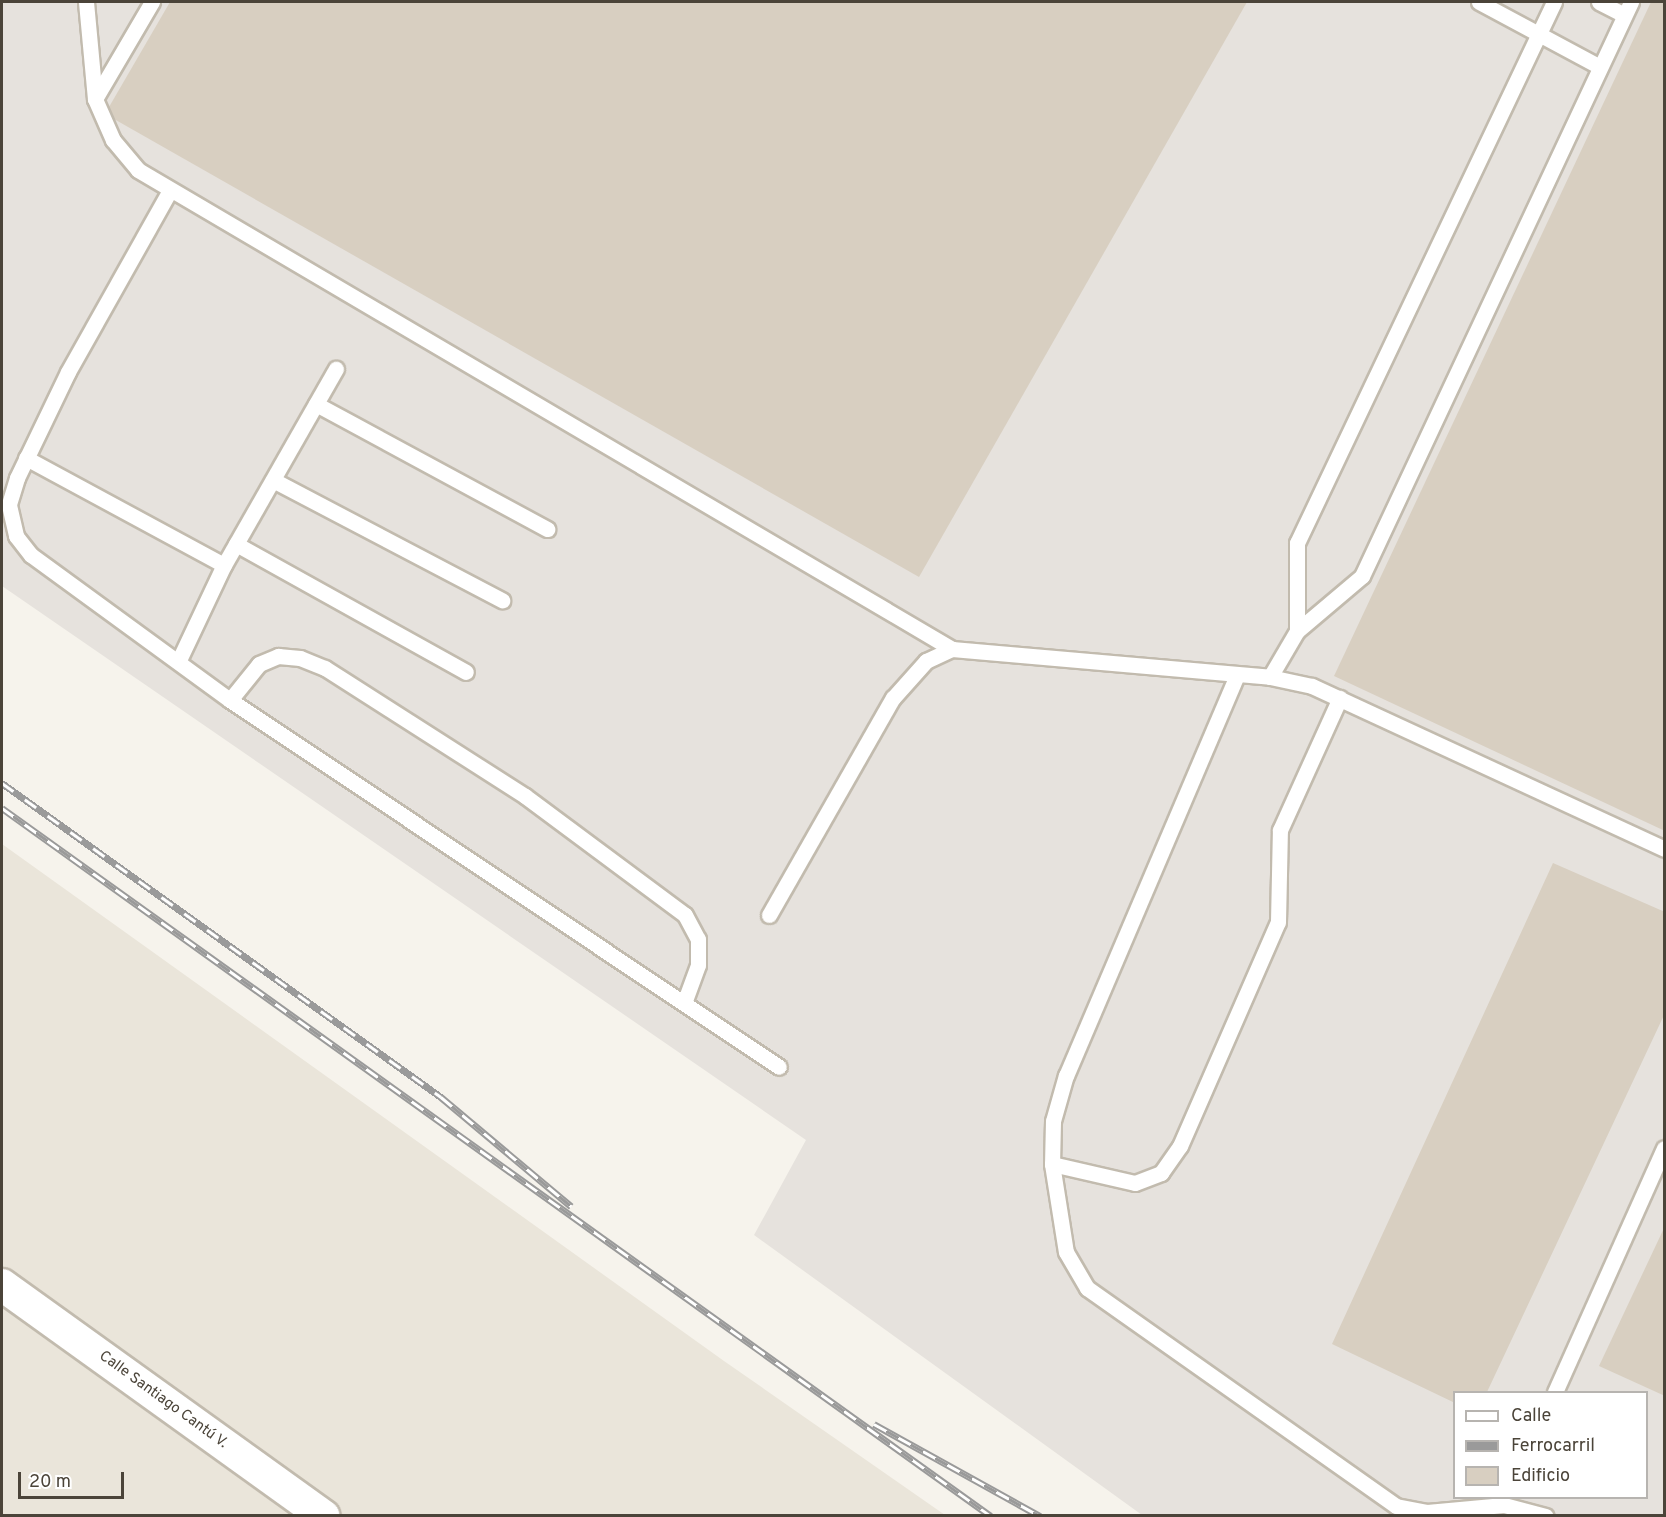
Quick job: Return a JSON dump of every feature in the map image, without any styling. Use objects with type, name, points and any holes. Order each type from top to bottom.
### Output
[{"type":"street","name":"Calle Santiago Cantú V.","points":[[2,1285],[324,1515]]},
{"type":"lane","points":[[86,2],[95,99],[113,140],[138,170],[169,192],[952,649],[1270,677],[1312,686],[1665,849]]},
{"type":"lane","points":[[95,99],[152,2]]},
{"type":"lane","points":[[1479,2],[1600,67]]},
{"type":"lane","points":[[1297,631],[1297,543],[1536,33],[1554,2]]},
{"type":"lane","points":[[1270,677],[1297,631],[1362,576],[1628,8],[1599,2]]},
{"type":"lane","points":[[169,192],[68,372],[27,458],[9,505],[16,536],[32,555],[179,660],[230,700],[779,1067]]},
{"type":"lane","points":[[179,660],[224,566],[336,369]]},
{"type":"lane","points":[[316,404],[547,529]]},
{"type":"lane","points":[[27,458],[224,566]]},
{"type":"lane","points":[[273,480],[502,600]]},
{"type":"lane","points":[[237,544],[466,672]]},
{"type":"lane","points":[[769,915],[893,698],[926,661],[952,649]]},
{"type":"lane","points":[[230,700],[259,664],[278,656],[300,658],[325,668],[525,796],[685,915],[698,939],[698,965],[684,1003]]},
{"type":"lane","points":[[1237,675],[1066,1075],[1053,1121],[1052,1164],[1066,1252],[1088,1288],[1396,1506],[1427,1512],[1506,1501],[1546,1515]]},
{"type":"lane","points":[[1052,1164],[1135,1184],[1161,1173],[1180,1146],[1278,922],[1280,830],[1340,698]]},
{"type":"lane","points":[[1555,1391],[1665,1148]]},
{"type":"shaded area","points":[[2,2],[1664,2],[1664,1515],[1142,1515],[754,1235],[806,1140],[2,586]]},
{"type":"shaded area","points":[[2,844],[724,1361],[945,1515],[2,1515]]},
{"type":"building","points":[[170,2],[1247,2],[919,577],[114,119],[109,107]]},
{"type":"building","points":[[1651,2],[1665,2],[1665,831],[1334,676]]},
{"type":"building","points":[[1553,863],[1665,912],[1665,1013],[1487,1391],[1453,1391],[1453,1402],[1332,1344]]},
{"type":"building","points":[[1665,1226],[1665,1396],[1599,1366]]},
{"type":"railway","points":[[2,783],[441,1097],[571,1206]]},
{"type":"railway","points":[[2,808],[991,1516]]},
{"type":"railway","points":[[874,1424],[1040,1516]]}]
